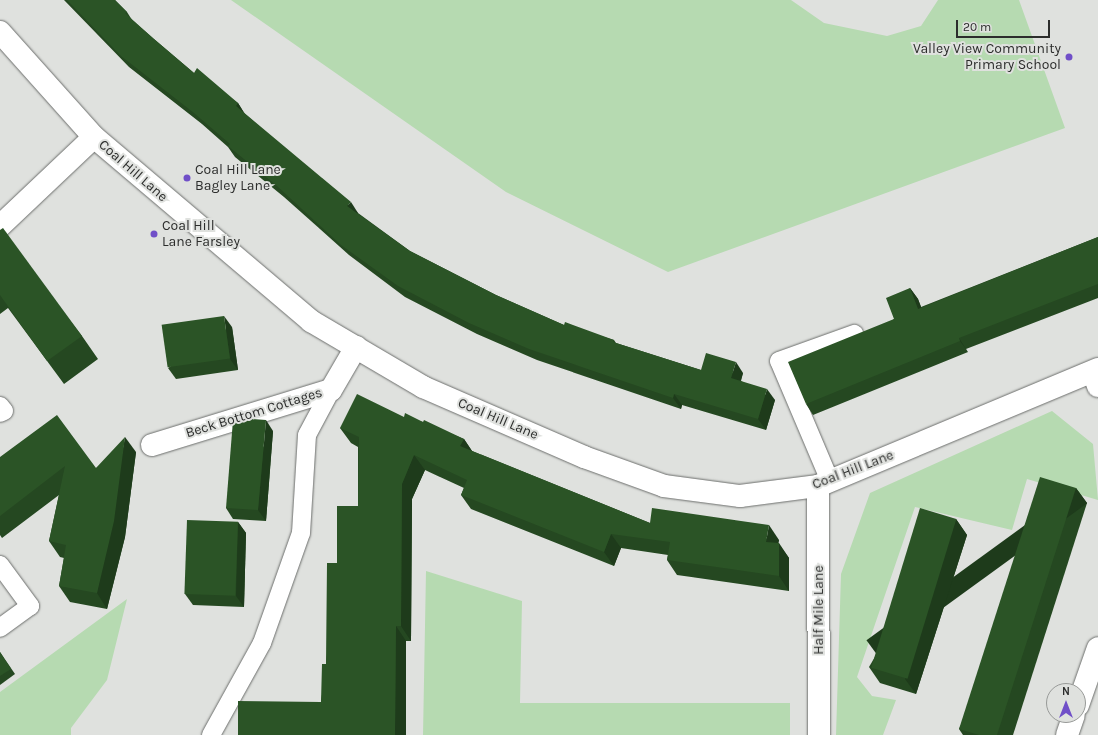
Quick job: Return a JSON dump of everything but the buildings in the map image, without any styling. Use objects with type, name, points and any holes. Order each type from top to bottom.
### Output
[{"type":"street","name":"Coal Hill Lane","points":[[0,32],[94,137],[312,321],[423,387],[584,457],[664,486],[740,496],[824,483],[1096,376]]},
{"type":"street","points":[[0,226],[94,137]]},
{"type":"street","name":"Beck Bottom Cottages","points":[[152,445],[331,390],[356,347]]},
{"type":"street","name":"Half Mile Lane","points":[[819,735],[824,483]]},
{"type":"street","points":[[1086,683],[1098,648]]},
{"type":"street","points":[[1067,735],[1071,723]]},
{"type":"lane","points":[[824,483],[779,361],[854,334]]},
{"type":"lane","points":[[211,735],[262,643],[301,533],[307,435],[331,390]]},
{"type":"lane","points":[[0,406],[4,411],[0,413]]},
{"type":"lane","points":[[0,565],[30,606],[0,628]]},
{"type":"green space","points":[[231,0],[791,0],[824,23],[887,36],[921,26],[938,0],[1019,0],[1065,128],[668,272],[506,192]]},
{"type":"green space","points":[[1052,411],[1093,444],[1098,500],[1027,479],[1012,530],[915,507],[857,677],[872,696],[896,700],[883,735],[836,735],[841,574],[870,493]]},
{"type":"green space","points":[[426,571],[522,601],[520,703],[790,703],[790,735],[423,735]]},
{"type":"green space","points":[[127,599],[107,680],[71,728],[71,735],[0,735],[0,692]]},
{"type":"place","name":"Valley View Community Primary School","points":[[1069,57]]},
{"type":"place","name":"Coal Hill Lane Bagley Lane","points":[[187,178]]},
{"type":"place","name":"Coal Hill Lane Farsley","points":[[154,234]]}]
